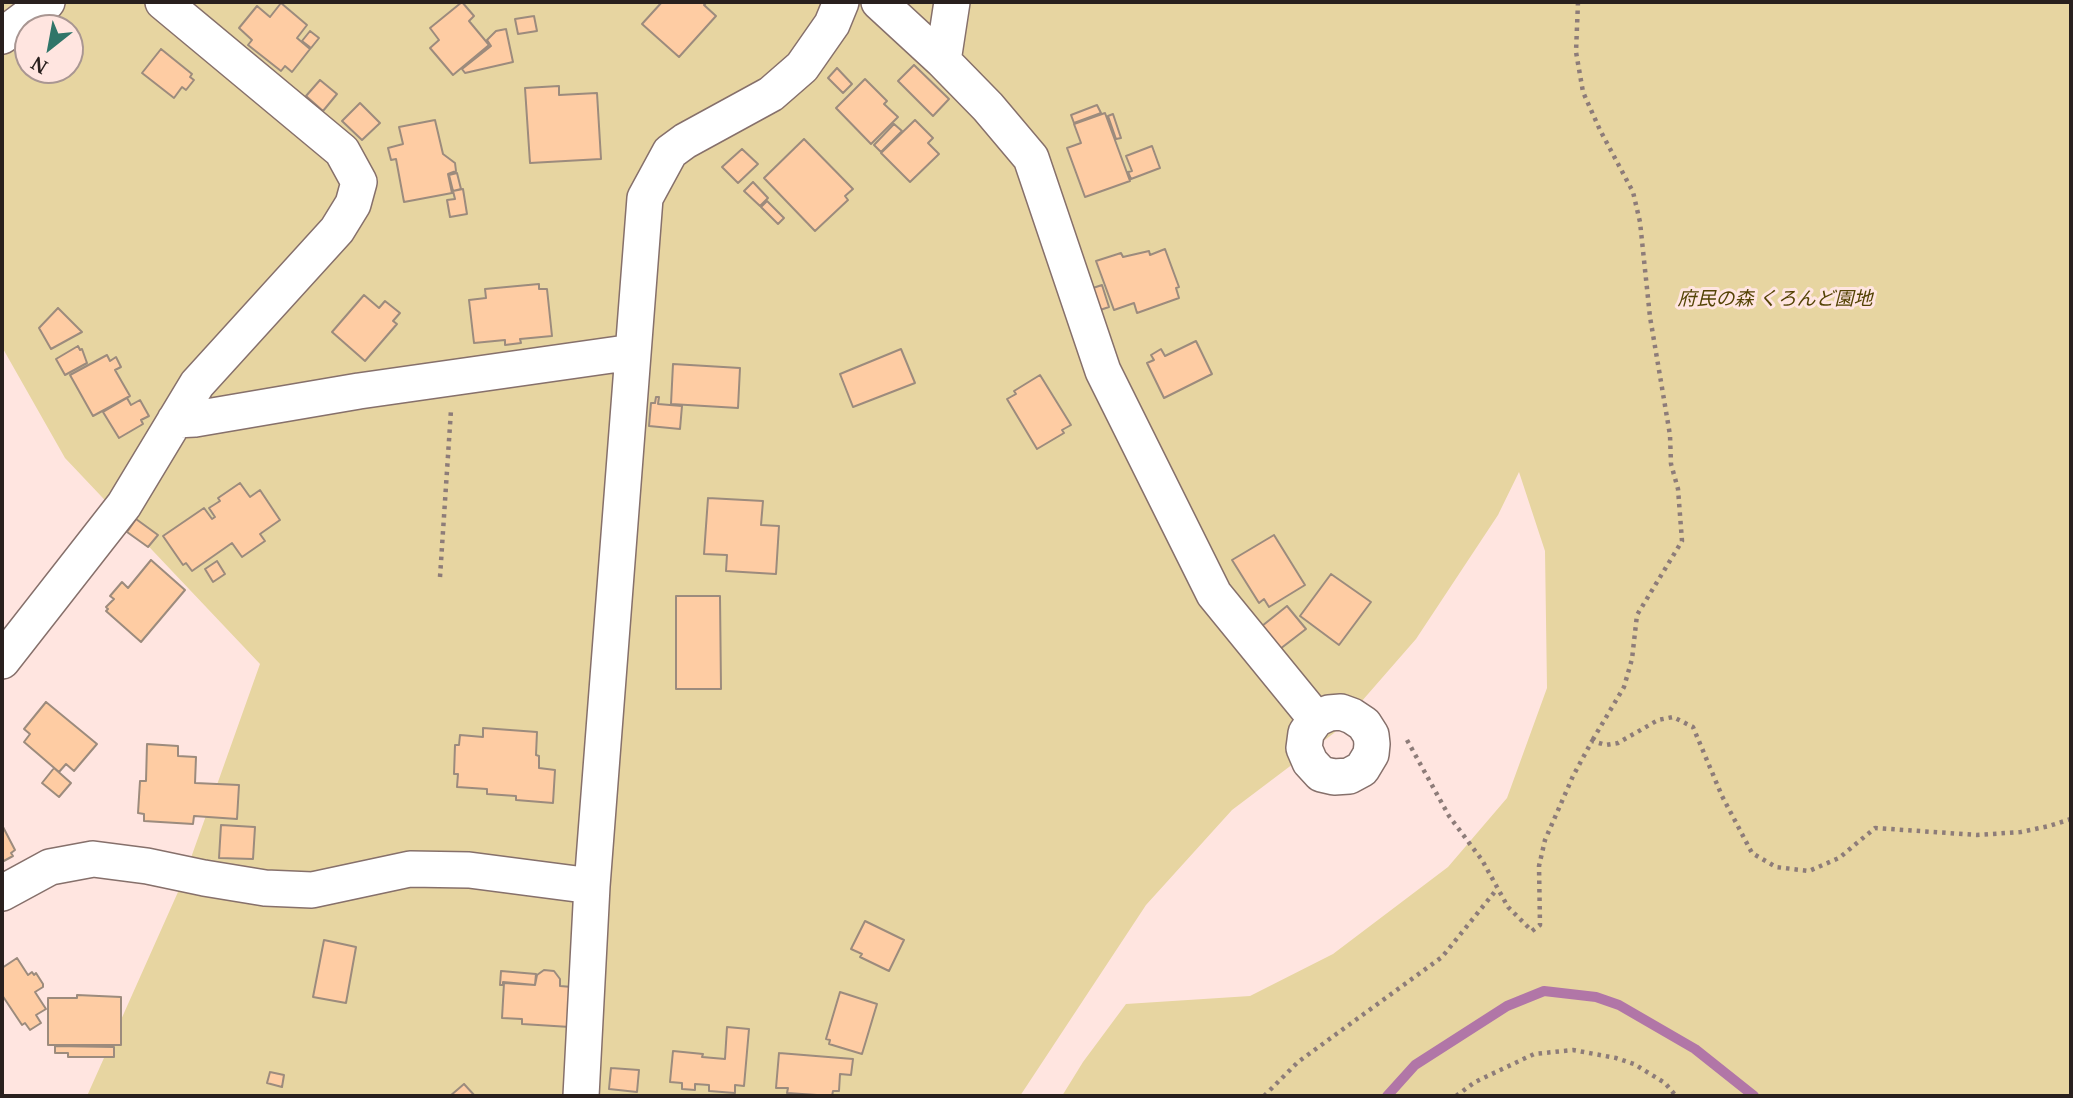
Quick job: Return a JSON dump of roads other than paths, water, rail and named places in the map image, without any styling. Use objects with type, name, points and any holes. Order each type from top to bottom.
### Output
[{"type":"street","points":[[2,36],[47,2]]},
{"type":"street","points":[[2,661],[124,505],[197,384],[337,230],[353,204],[359,182],[342,151],[163,2]]},
{"type":"street","points":[[581,1096],[592,886],[645,198],[670,152],[771,94],[802,67],[832,24],[841,2]]},
{"type":"street","points":[[879,2],[988,107],[1031,158],[1103,370],[1214,594],[1316,719]]},
{"type":"street","points":[[943,61],[952,2]]},
{"type":"street","points":[[175,420],[633,352]]},
{"type":"street","points":[[1340,712],[1364,724],[1371,735],[1371,754],[1362,769],[1349,776],[1321,774],[1310,762],[1304,748],[1307,733],[1316,719],[1329,713],[1340,712]]},
{"type":"street","points":[[2,893],[50,867],[93,859],[148,866],[265,888],[312,890],[410,869],[469,870],[592,886]]},
{"type":"waterway","points":[[1387,1096],[1415,1065],[1507,1006],[1544,991],[1596,997],[1619,1005],[1695,1049],[1754,1096]]},
{"type":"park label","name":"府民の森 くろんど園地","points":[[1775,300]]}]
